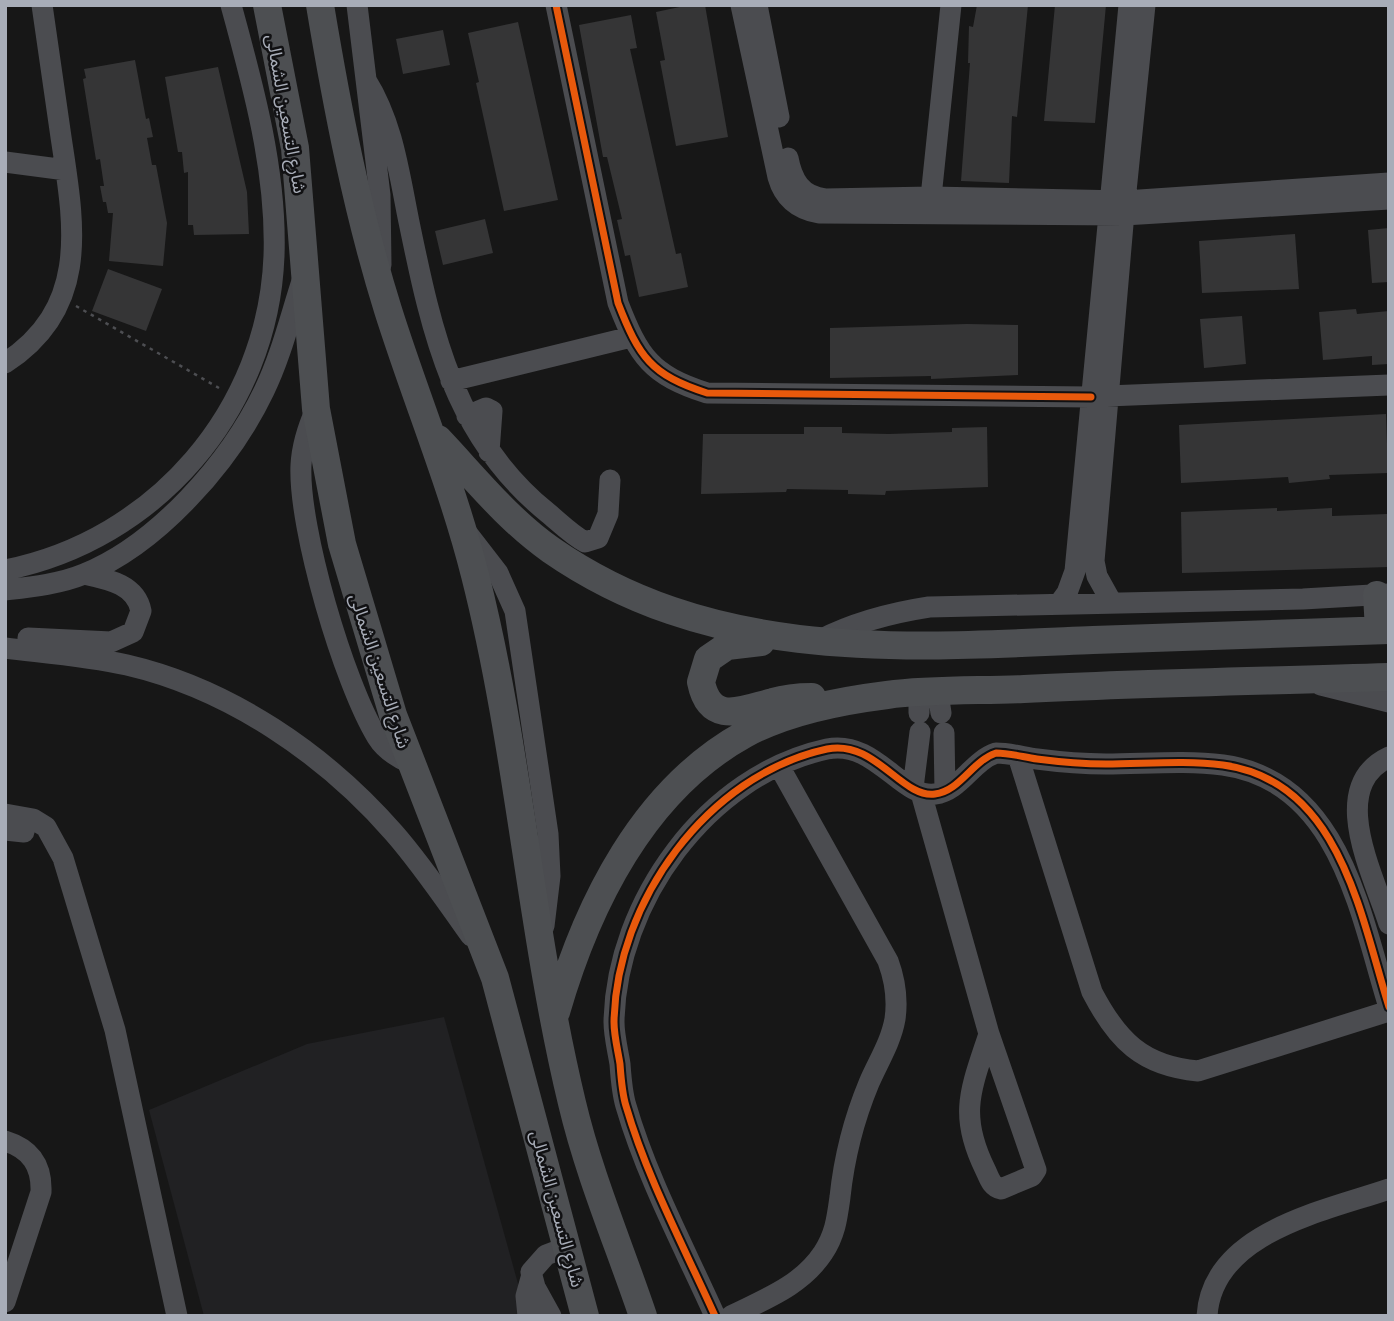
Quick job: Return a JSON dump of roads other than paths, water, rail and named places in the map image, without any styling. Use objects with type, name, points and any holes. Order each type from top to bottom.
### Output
[{"type":"main road","name":"شارع التسعين الشمالى","points":[[267,5],[295,148],[316,409],[331,496],[345,556],[373,653],[410,763],[489,961],[520,1064],[585,1316]]},
{"type":"main road","points":[[320,5],[340,115],[380,277],[462,526],[500,693],[541,942],[580,1132],[643,1316]]},
{"type":"main road","points":[[432,432],[520,526],[575,564],[642,599],[680,613],[723,626],[784,639],[815,643],[999,644],[1384,630],[1383,594]]},
{"type":"main road","points":[[784,639],[727,646],[713,653],[702,674],[706,697],[718,708],[733,713],[798,697],[930,713],[1299,680],[1389,677]]},
{"type":"main road","points":[[555,1014],[572,961],[594,909],[621,860],[657,806],[696,768],[745,734],[797,713],[842,702]]},
{"type":"street","points":[[5,363],[33,342],[62,298],[73,256],[66,170],[42,5]]},
{"type":"street","points":[[5,570],[74,549],[145,507],[166,490],[204,449],[237,398],[262,332],[272,281],[274,241],[262,137],[231,5]]},
{"type":"street","points":[[357,5],[383,230],[380,277]]},
{"type":"street","points":[[556,5],[618,303],[631,337],[648,362],[675,383],[707,393],[1099,396],[1389,385]]},
{"type":"street","points":[[741,5],[778,177],[785,194],[798,206],[819,213],[1116,208],[1389,199]]},
{"type":"street","points":[[757,5],[790,171],[800,188],[811,196],[825,199],[931,197],[1116,208],[1389,184]]},
{"type":"street","points":[[931,197],[951,5]]},
{"type":"street","points":[[1059,604],[1067,593],[1075,571],[1099,396],[1116,208],[1129,5]]},
{"type":"street","points":[[1116,208],[1145,5]]},
{"type":"street","points":[[366,80],[390,130],[429,314],[451,381],[467,416],[486,408],[492,411],[489,452],[527,496],[586,542],[598,538],[606,520],[610,480]]},
{"type":"street","points":[[5,162],[66,170]]},
{"type":"street","points":[[5,590],[84,574],[115,556],[167,518],[190,496],[231,447],[258,402],[276,363],[306,269]]},
{"type":"street","points":[[451,381],[631,337]]},
{"type":"street","points":[[1099,396],[1094,561],[1097,576],[1112,603]]},
{"type":"street","points":[[5,639],[111,642],[133,632],[141,611],[133,593],[118,583],[84,574]]},
{"type":"street","points":[[815,643],[847,626],[887,613],[929,607],[1383,594]]},
{"type":"street","points":[[5,648],[98,659],[157,673],[212,694],[261,720],[306,752],[385,823],[415,859],[489,961]]},
{"type":"street","points":[[1299,680],[1389,702]]},
{"type":"street","points":[[930,713],[917,791],[989,1034],[1037,1170],[1032,1176],[1001,1189],[993,1184],[972,1143],[968,1115],[975,1078],[989,1034]]},
{"type":"street","points":[[930,713],[945,791]]},
{"type":"street","points":[[715,1316],[657,1188],[625,1104],[614,1022],[625,948],[661,871],[696,824],[735,790],[779,766],[830,748],[850,750],[865,754],[917,791],[933,795],[945,791],[987,756],[1005,753],[1100,764],[1223,765],[1260,774],[1291,792],[1314,814],[1335,848],[1352,887],[1389,1009],[1198,1071],[1169,1068],[1135,1050],[1107,1021],[1092,992],[1018,756]]},
{"type":"street","points":[[1389,757],[1373,766],[1363,777],[1355,809],[1389,924]]},
{"type":"street","points":[[731,1316],[788,1288],[813,1266],[830,1241],[837,1227],[851,1138],[868,1085],[890,1038],[895,1015],[895,987],[888,961],[779,766]]},
{"type":"street","points":[[5,814],[33,819],[46,827],[63,858],[115,1030],[177,1316]]},
{"type":"street","points":[[5,1141],[27,1152],[41,1177],[41,1192],[5,1302]]},
{"type":"street","points":[[1207,1316],[1208,1304],[1218,1277],[1242,1250],[1267,1231],[1389,1189]]},
{"type":"street","points":[[528,1316],[526,1296],[539,1259],[567,1247]]},
{"type":"street","points":[[531,1278],[551,1316]]}]
